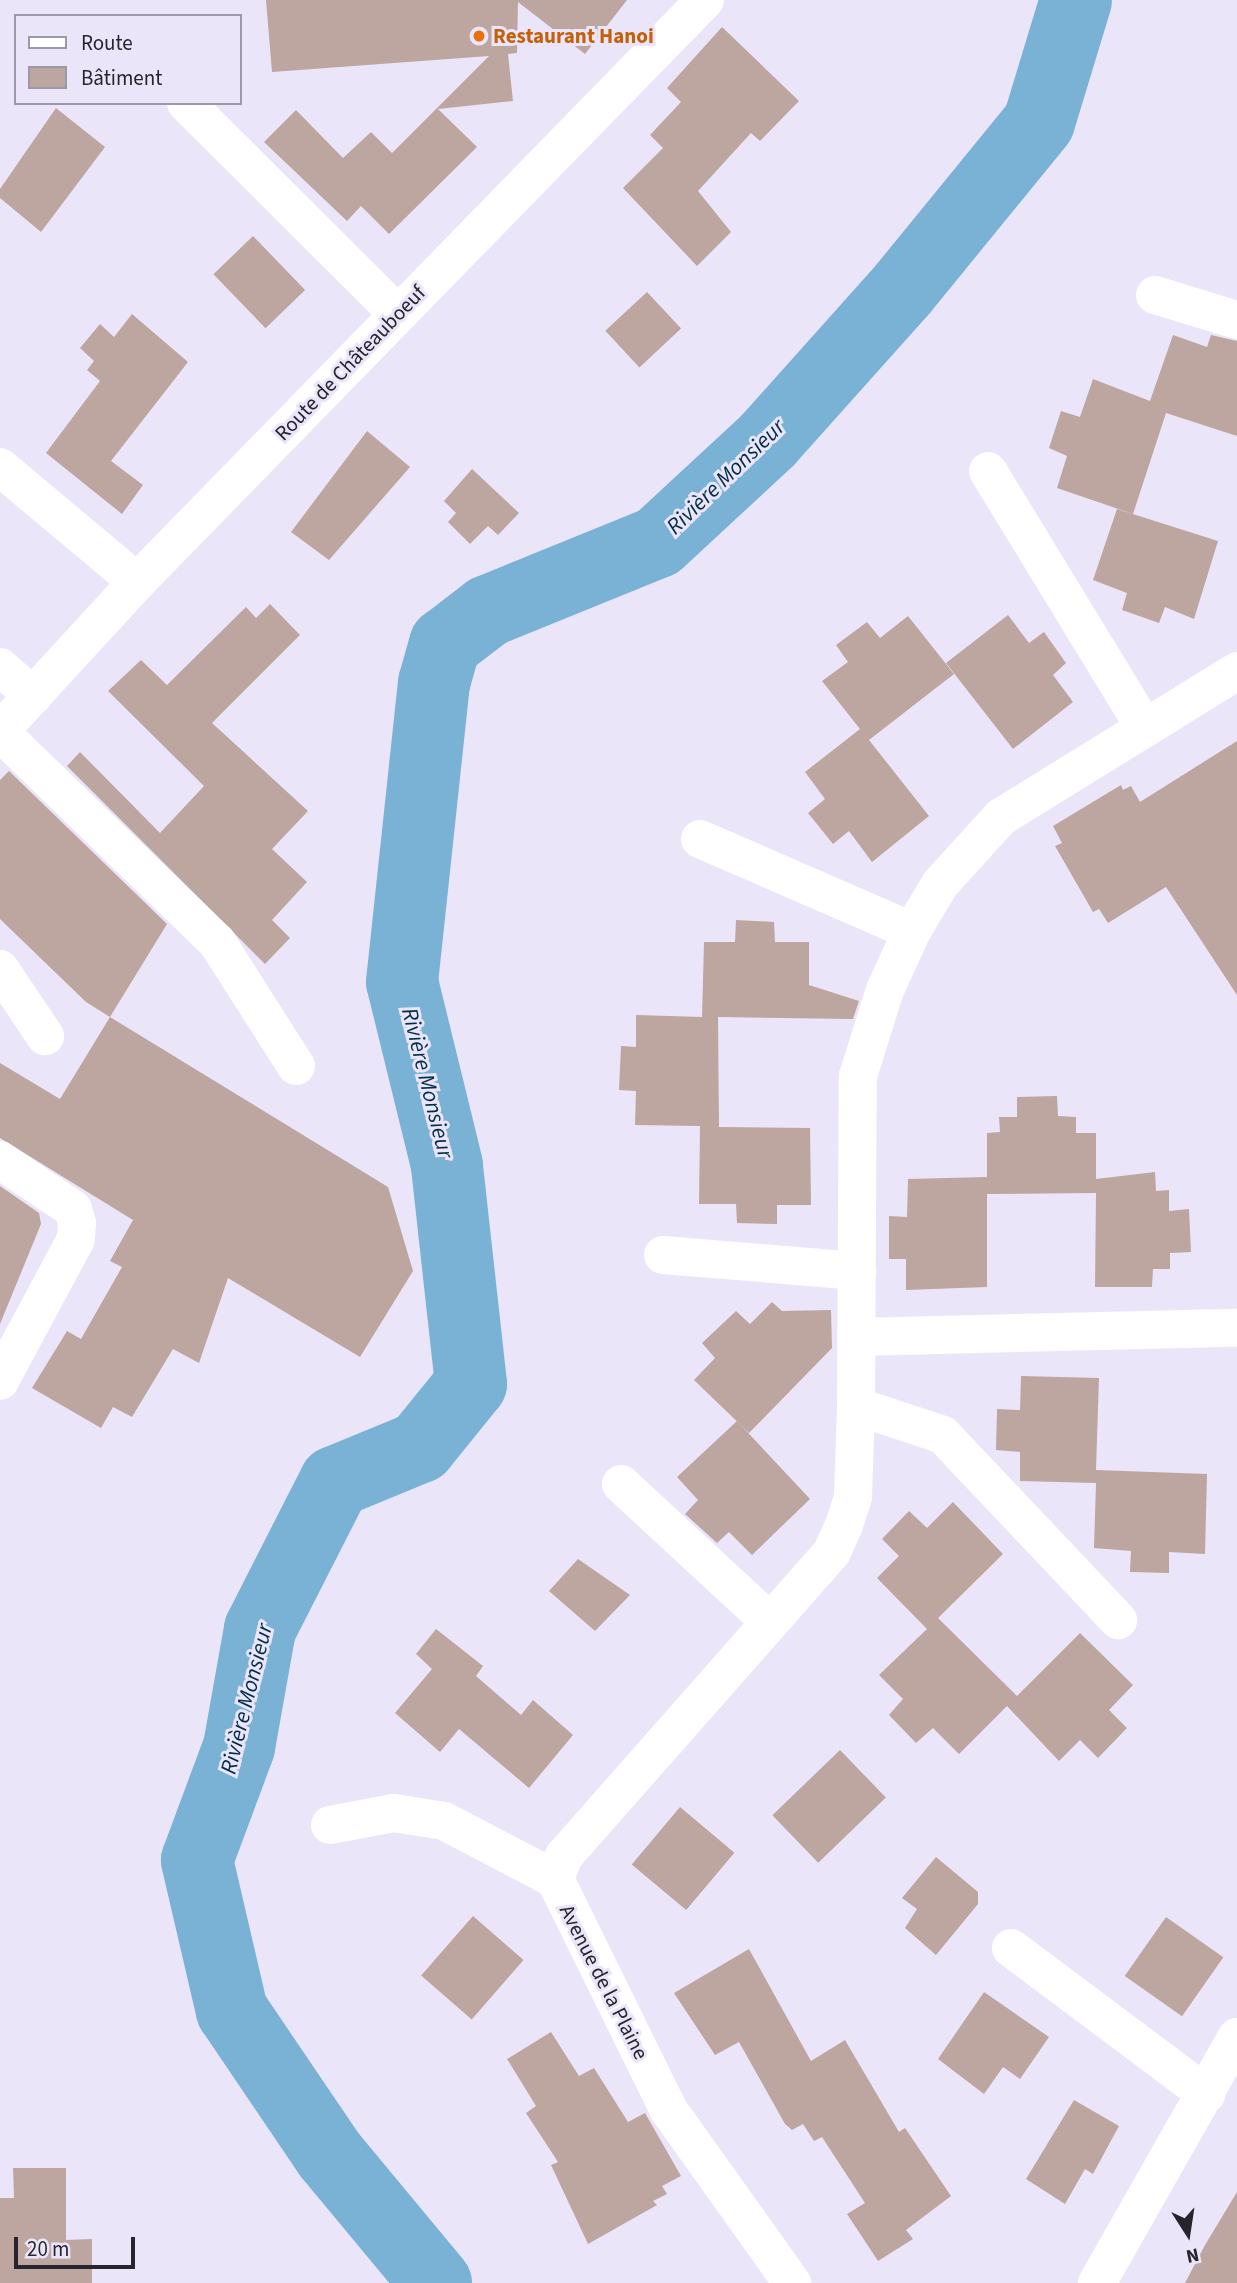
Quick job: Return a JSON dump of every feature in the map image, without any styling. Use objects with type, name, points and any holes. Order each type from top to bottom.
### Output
[{"type":"street","name":"Route de Châteauboeuf","points":[[0,732],[137,582],[705,0]]},
{"type":"street","points":[[188,105],[397,313]]},
{"type":"street","points":[[1156,295],[1237,320]]},
{"type":"street","points":[[0,467],[137,582]]},
{"type":"street","points":[[988,471],[1145,728]]},
{"type":"street","points":[[0,667],[33,696]]},
{"type":"street","points":[[555,1879],[564,1856],[832,1552],[844,1525],[853,1497],[859,1076],[885,990],[912,931],[940,884],[1001,817],[1237,671]]},
{"type":"street","points":[[0,732],[217,942],[296,1066]]},
{"type":"street","points":[[700,839],[912,931]]},
{"type":"street","points":[[0,969],[45,1036]]},
{"type":"street","points":[[0,1160],[73,1209],[77,1223],[76,1239],[0,1381]]},
{"type":"street","points":[[663,1255],[857,1271]]},
{"type":"street","points":[[857,1338],[1237,1328]]},
{"type":"street","points":[[856,1406],[943,1435],[1118,1620]]},
{"type":"street","points":[[621,1484],[770,1622]]},
{"type":"street","name":"Avenue de la Plaine","points":[[330,1825],[394,1813],[444,1821],[555,1879],[668,2109],[792,2283]]},
{"type":"street","points":[[1011,1948],[1206,2094]]},
{"type":"street","points":[[1097,2283],[1237,2037]]},
{"type":"building","points":[[266,0],[627,0],[585,54],[518,2],[517,53],[508,54],[513,101],[438,109],[477,147],[389,234],[361,206],[347,221],[264,142],[296,110],[343,158],[371,132],[392,153],[489,56],[272,72]]},
{"type":"building","points":[[722,27],[799,101],[760,141],[751,133],[698,191],[731,232],[697,266],[623,188],[663,148],[650,135],[681,102],[667,88]]},
{"type":"building","points":[[56,108],[105,147],[41,232],[0,198],[0,189]]},
{"type":"building","points":[[253,236],[305,290],[266,328],[213,274]]},
{"type":"building","points":[[647,292],[681,329],[639,367],[605,331]]},
{"type":"building","points":[[132,314],[188,362],[111,461],[143,485],[122,514],[46,453],[100,381],[87,370],[94,361],[80,348],[100,324],[114,337]]},
{"type":"building","points":[[1173,335],[1207,347],[1211,335],[1237,341],[1237,436],[1166,413],[1133,514],[1057,488],[1067,456],[1049,448],[1061,411],[1080,417],[1093,379],[1150,401]]},
{"type":"building","points":[[367,431],[410,467],[329,560],[291,532]]},
{"type":"building","points":[[472,469],[519,513],[498,535],[488,526],[470,544],[448,522],[456,513],[444,501]]},
{"type":"building","points":[[1117,509],[1218,541],[1194,619],[1165,607],[1159,623],[1122,610],[1127,593],[1093,580]]},
{"type":"building","points":[[270,604],[300,635],[212,723],[308,811],[272,849],[307,882],[272,920],[290,938],[265,964],[67,766],[80,752],[160,833],[204,786],[108,691],[141,660],[167,685],[246,607],[256,618]]},
{"type":"building","points":[[1008,615],[1029,643],[1044,632],[1066,663],[1053,675],[1073,702],[1013,749],[946,663]]},
{"type":"building","points":[[908,616],[954,674],[869,740],[929,816],[872,862],[849,831],[833,844],[808,813],[825,799],[805,772],[860,729],[822,681],[848,662],[836,645],[867,622],[880,638]]},
{"type":"building","points":[[1237,741],[1237,995],[1166,887],[1108,923],[1099,909],[1093,912],[1055,846],[1062,843],[1053,826],[1121,785],[1123,790],[1131,786],[1140,802]]},
{"type":"building","points":[[9,771],[167,924],[110,1017],[86,1002],[0,919],[0,780]]},
{"type":"building","points":[[736,920],[774,922],[775,942],[809,942],[809,985],[859,1001],[853,1019],[718,1017],[719,1127],[810,1128],[811,1205],[777,1205],[777,1224],[737,1223],[736,1204],[699,1204],[700,1126],[635,1125],[636,1091],[619,1090],[621,1046],[636,1047],[636,1015],[702,1017],[704,942],[735,942]]},
{"type":"building","points":[[110,1017],[388,1187],[413,1271],[360,1357],[228,1278],[199,1363],[173,1349],[132,1417],[113,1407],[101,1428],[32,1388],[67,1331],[81,1339],[122,1267],[110,1261],[133,1220],[0,1138],[0,1063],[60,1099]]},
{"type":"building","points":[[1057,1096],[1058,1116],[1076,1117],[1076,1133],[1096,1133],[1096,1179],[1155,1172],[1156,1191],[1169,1190],[1169,1211],[1189,1209],[1191,1252],[1170,1253],[1170,1269],[1153,1269],[1152,1287],[1095,1287],[1096,1193],[987,1194],[987,1287],[906,1290],[906,1259],[889,1259],[889,1216],[907,1217],[908,1179],[987,1177],[987,1133],[1000,1132],[999,1117],[1017,1117],[1017,1097]]},
{"type":"building","points":[[0,1186],[39,1213],[41,1224],[0,1324]]},
{"type":"building","points":[[772,1302],[782,1311],[831,1310],[832,1348],[749,1433],[694,1380],[715,1358],[702,1343],[736,1311],[750,1324]]},
{"type":"building","points":[[1021,1376],[1099,1378],[1096,1470],[1207,1474],[1205,1554],[1169,1552],[1169,1573],[1130,1572],[1131,1551],[1094,1548],[1096,1483],[1020,1481],[1020,1452],[996,1450],[997,1409],[1020,1410]]},
{"type":"building","points":[[737,1421],[810,1499],[752,1555],[729,1532],[717,1543],[685,1514],[698,1500],[677,1477]]},
{"type":"building","points":[[953,1502],[1003,1554],[938,1618],[1017,1696],[1080,1633],[1133,1685],[1109,1710],[1127,1728],[1098,1758],[1080,1740],[1059,1761],[1007,1706],[959,1754],[933,1728],[916,1743],[889,1715],[903,1699],[879,1675],[927,1629],[877,1578],[899,1556],[882,1539],[909,1511],[927,1528]]},
{"type":"building","points":[[578,1559],[630,1595],[595,1631],[549,1591]]},
{"type":"building","points":[[436,1629],[483,1666],[476,1676],[521,1715],[533,1700],[573,1735],[529,1788],[459,1729],[440,1752],[395,1713],[432,1669],[416,1654]]},
{"type":"building","points":[[840,1750],[886,1797],[818,1863],[772,1815]]},
{"type":"building","points":[[680,1807],[734,1853],[686,1910],[632,1864]]},
{"type":"building","points":[[936,1857],[978,1892],[978,1904],[936,1955],[905,1928],[917,1909],[902,1898]]},
{"type":"building","points":[[473,1916],[524,1960],[472,2020],[421,1976]]},
{"type":"building","points":[[1166,1917],[1223,1957],[1182,2016],[1125,1976]]},
{"type":"building","points":[[749,1949],[811,2061],[845,2040],[899,2132],[905,2128],[951,2196],[906,2230],[913,2239],[878,2261],[847,2214],[865,2203],[822,2137],[814,2141],[803,2124],[792,2130],[785,2124],[739,2042],[715,2055],[674,1993]]},
{"type":"building","points":[[984,1992],[1049,2037],[1020,2079],[1003,2067],[984,2094],[938,2059]]},
{"type":"building","points":[[551,2032],[579,2076],[594,2068],[628,2122],[645,2113],[681,2176],[662,2186],[667,2194],[653,2201],[657,2205],[588,2244],[551,2165],[558,2162],[526,2113],[536,2106],[507,2059]]},
{"type":"building","points":[[1074,2100],[1119,2126],[1093,2174],[1085,2169],[1065,2204],[1026,2179]]},
{"type":"building","points":[[13,2168],[66,2168],[66,2240],[92,2239],[92,2283],[0,2283],[0,2198],[14,2198]]},
{"type":"building","points":[[1237,2192],[1237,2283],[1185,2283],[1205,2245]]},
{"type":"waterway","name":"Rivière Monsieur","points":[[436,2283],[329,2154],[232,2011],[197,1860],[239,1747],[260,1629],[335,1482],[420,1447],[471,1384],[447,1165],[402,982],[434,683],[445,644],[488,611],[658,542],[768,440],[903,289],[1039,122],[1076,0]]},
{"type":"place","name":"Restaurant Hanoi","points":[[479,36]]}]
